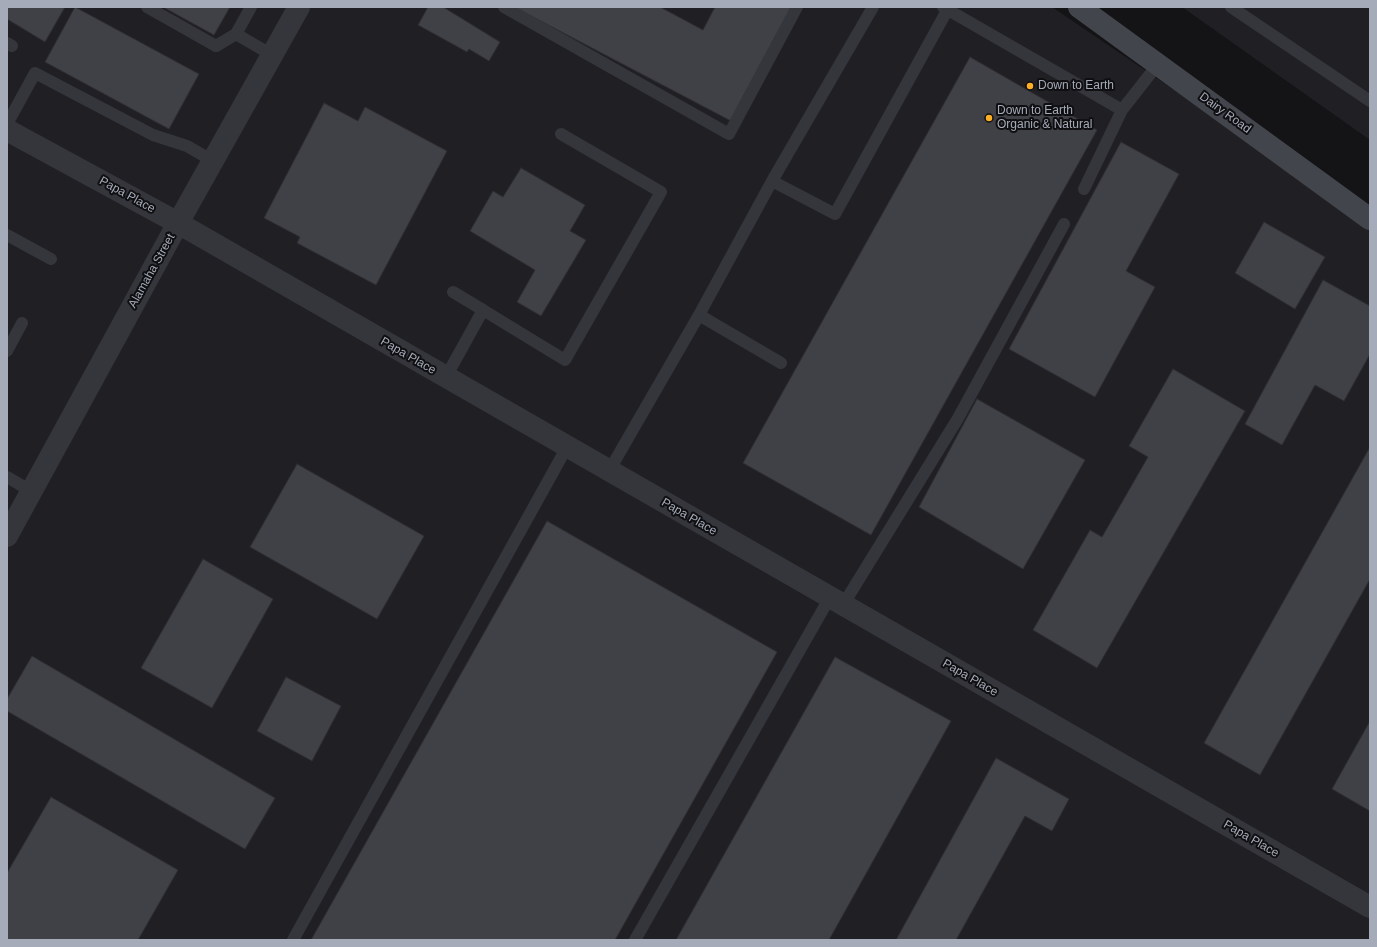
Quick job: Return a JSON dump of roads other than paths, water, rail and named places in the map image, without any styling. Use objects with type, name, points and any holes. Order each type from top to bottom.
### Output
[{"type":"main road","name":"Dairy Road","points":[[1079,7],[1370,219]]},
{"type":"street","name":"Alamaha Street","points":[[7,536],[178,223],[299,7]]},
{"type":"street","name":"Papa Place","points":[[7,130],[178,223],[1370,907]]},
{"type":"lane","points":[[146,7],[216,46],[236,34],[250,7]]},
{"type":"lane","points":[[504,7],[729,134],[797,7]]},
{"type":"lane","points":[[609,471],[699,315],[772,181],[873,7]]},
{"type":"lane","points":[[1230,7],[1370,102]]},
{"type":"lane","points":[[772,181],[835,214],[947,8],[1122,110]]},
{"type":"lane","points":[[236,34],[272,55]]},
{"type":"lane","points":[[1084,189],[1122,110],[1158,64]]},
{"type":"lane","points":[[7,124],[35,73],[153,135],[187,146],[213,161]]},
{"type":"lane","points":[[452,292],[565,360],[661,192],[561,134]]},
{"type":"lane","points":[[635,940],[837,601],[957,420],[1064,224]]},
{"type":"lane","points":[[7,235],[51,259]]},
{"type":"lane","points":[[446,377],[483,310]]},
{"type":"lane","points":[[699,315],[781,363]]},
{"type":"lane","points":[[7,351],[22,323]]},
{"type":"lane","points":[[293,940],[567,447]]},
{"type":"lane","points":[[7,477],[31,492]]},
{"type":"place","name":"Down to Earth","points":[[1030,86]]},
{"type":"place","name":"Down to Earth Organic & Natural","points":[[989,118]]}]
